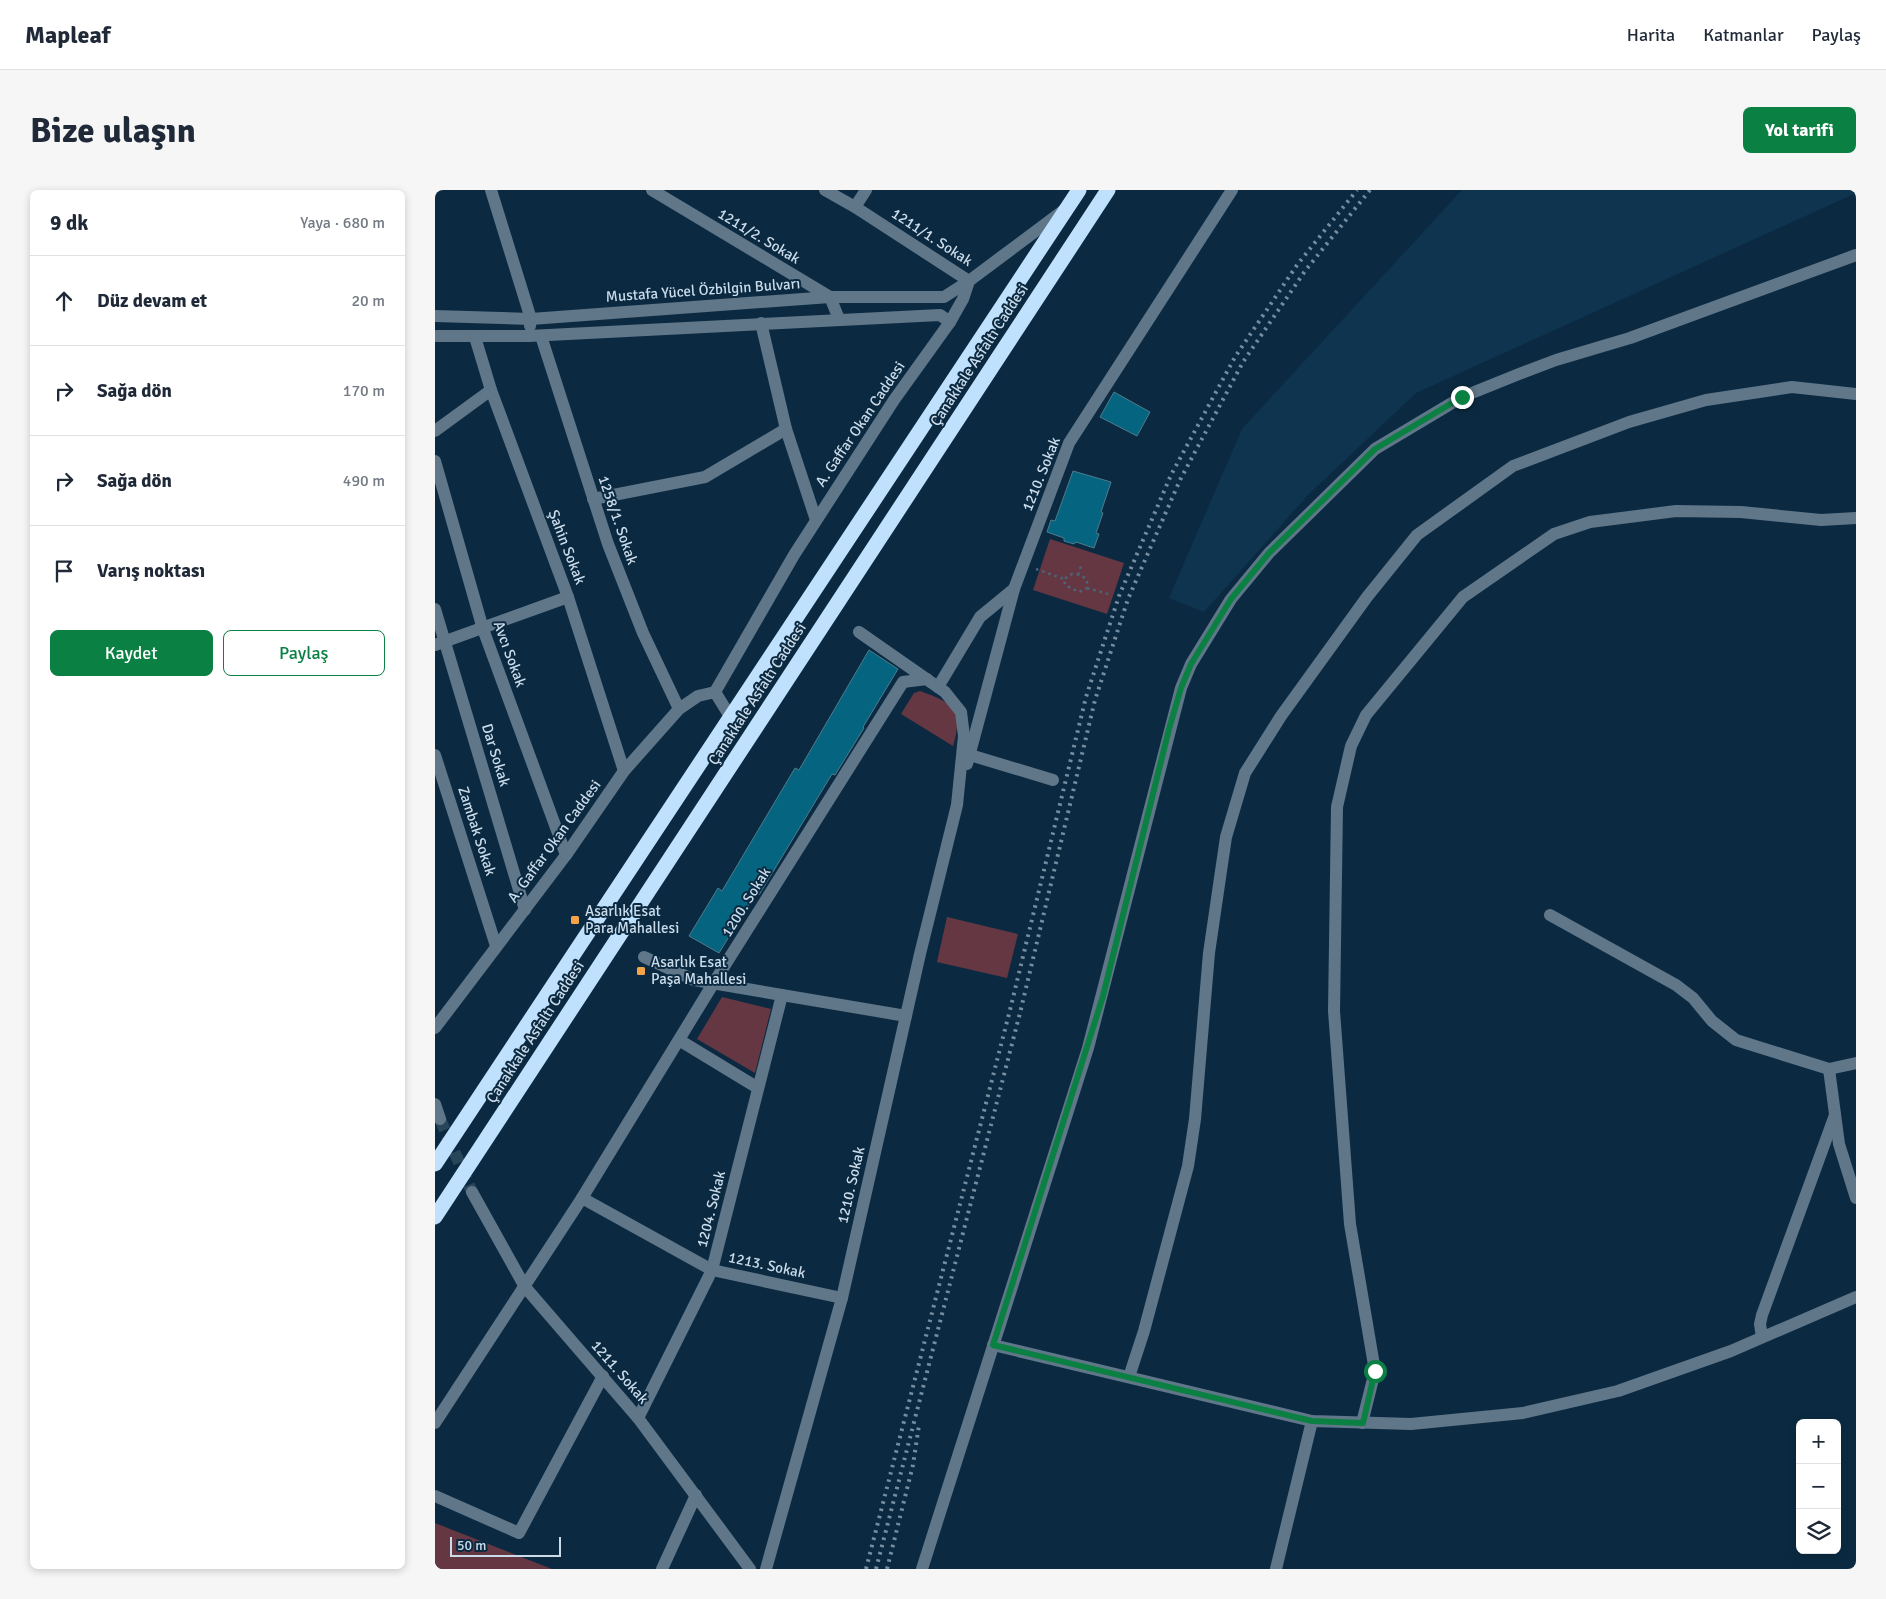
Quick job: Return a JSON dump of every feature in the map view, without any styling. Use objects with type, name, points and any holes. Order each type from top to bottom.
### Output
[{"type":"highway","name":"Çanakkale Asfaltı Caddesi","points":[[435,1164],[1079,190]]},
{"type":"highway","name":"Çanakkale Asfaltı Caddesi","points":[[435,1217],[1108,190]]},
{"type":"street","points":[[491,190],[535,336]]},
{"type":"street","name":"1211/2. Sokak","points":[[652,190],[830,298]]},
{"type":"street","name":"1211/1. Sokak","points":[[825,190],[855,207],[969,281]]},
{"type":"street","points":[[855,207],[866,190]]},
{"type":"street","name":"1210. Sokak","points":[[766,1569],[842,1298],[906,1016],[957,805],[1013,589],[1069,443],[1232,190]]},
{"type":"street","points":[[969,281],[1068,207]]},
{"type":"street","points":[[922,1569],[1095,1022],[1181,688],[1191,664],[1231,599],[1269,553],[1375,449],[1462,397],[1556,360],[1630,338],[1856,255]]},
{"type":"street","name":"Mustafa Yücel Özbilgin Bulvarı","points":[[435,316],[531,319],[830,298],[944,296],[969,281]]},
{"type":"street","name":"A. Gaffar Okan Caddesi","points":[[435,1028],[566,855],[624,771],[679,709],[698,696],[715,692],[816,520],[945,319],[963,299],[969,281]]},
{"type":"street","points":[[435,336],[535,336],[839,319],[945,319],[944,296]]},
{"type":"street","points":[[830,298],[839,319]]},
{"type":"street","points":[[761,323],[786,429],[816,520]]},
{"type":"street","name":"1258/1. Sokak","points":[[535,336],[643,633],[679,709]]},
{"type":"street","name":"Şahin Sokak","points":[[475,337],[491,390],[568,597],[624,771]]},
{"type":"street","points":[[1129,1377],[1144,1330],[1189,1166],[1195,1119],[1209,953],[1226,837],[1245,773],[1281,716],[1367,597],[1417,535],[1513,466],[1629,422],[1705,400],[1792,387],[1856,394]]},
{"type":"street","points":[[435,432],[491,390]]},
{"type":"street","points":[[593,499],[705,477],[786,429]]},
{"type":"street","name":"Avcı Sokak","points":[[435,461],[483,629],[566,855]]},
{"type":"street","points":[[1363,1423],[1375,1371],[1350,1224],[1334,1011],[1337,807],[1351,746],[1366,715],[1463,597],[1554,534],[1590,522],[1676,511],[1741,512],[1821,520],[1856,518]]},
{"type":"street","points":[[938,687],[980,617],[1013,589]]},
{"type":"street","points":[[440,643],[568,597]]},
{"type":"street","name":"Dar Sokak","points":[[435,609],[440,643],[525,910]]},
{"type":"street","name":"1210. Sokak","points":[[859,632],[945,692],[961,712],[964,736],[957,805]]},
{"type":"street","name":"1200. Sokak","points":[[435,1423],[583,1198],[713,984],[903,682],[927,679]]},
{"type":"street","points":[[715,692],[731,718]]},
{"type":"street","name":"Zambak Sokak","points":[[435,755],[497,946]]},
{"type":"street","points":[[970,755],[1053,780]]},
{"type":"street","points":[[1550,915],[1676,985],[1693,998],[1712,1021],[1736,1040],[1829,1068],[1856,1063]]},
{"type":"street","points":[[644,958],[694,980],[906,1016]]},
{"type":"street","name":"1204. Sokak","points":[[638,1418],[712,1270],[782,995]]},
{"type":"street","points":[[679,1040],[758,1088]]},
{"type":"street","points":[[1829,1068],[1839,1144],[1856,1198]]},
{"type":"street","points":[[435,1104],[440,1119]]},
{"type":"street","points":[[1762,1338],[1760,1324],[1762,1315],[1835,1115]]},
{"type":"street","name":"1211. Sokak","points":[[472,1192],[525,1287],[638,1418],[750,1569]]},
{"type":"street","name":"1213. Sokak","points":[[583,1198],[712,1270],[842,1298]]},
{"type":"street","points":[[993,1345],[1312,1421],[1411,1424],[1523,1413],[1619,1391],[1762,1338],[1856,1297]]},
{"type":"street","points":[[435,1496],[519,1533],[603,1376]]},
{"type":"street","points":[[1276,1569],[1312,1421]]},
{"type":"street","points":[[662,1569],[696,1495]]},
{"type":"path","points":[[1023,565],[1064,579]]},
{"type":"path","points":[[1078,575],[1081,566]]},
{"type":"path","points":[[1064,579],[1072,574],[1078,575],[1087,580],[1087,588]]},
{"type":"path","points":[[1064,579],[1065,585],[1073,590],[1079,592],[1087,588],[1108,594]]},
{"type":"path","points":[[1071,595],[1073,590]]},
{"type":"shaded area","points":[[1462,190],[1856,190],[1856,193],[1416,393],[1308,495],[1204,612],[1169,598],[1242,429]]},
{"type":"shaded area","points":[[1050,539],[1124,563],[1107,614],[1033,590]]},
{"type":"shaded area","points":[[920,691],[941,699],[953,709],[957,723],[953,746],[901,714],[914,693]]},
{"type":"shaded area","points":[[947,917],[1018,934],[1007,978],[937,962]]},
{"type":"shaded area","points":[[722,997],[771,1009],[755,1073],[697,1039]]},
{"type":"shaded area","points":[[435,1523],[552,1569],[435,1569]]},
{"type":"building","points":[[1114,392],[1150,412],[1137,436],[1100,417]]},
{"type":"building","points":[[1073,471],[1111,482],[1101,512],[1103,513],[1096,533],[1099,534],[1094,548],[1076,542],[1074,544],[1064,541],[1064,538],[1047,532],[1051,520],[1055,521]]},
{"type":"building","points":[[869,650],[898,669],[835,775],[832,774],[759,895],[756,893],[719,953],[689,936],[718,888],[722,891],[795,768],[799,770]]},
{"type":"tunnel","points":[[440,1119],[472,1192]]},
{"type":"railway","points":[[866,1569],[1010,1010],[1086,697],[1119,596],[1171,475],[1235,357],[1297,265],[1357,190]]},
{"type":"railway","points":[[876,1569],[1020,1013],[1095,700],[1128,599],[1180,480],[1243,362],[1305,271],[1370,190]]},
{"type":"railway","points":[[887,1569],[913,1465],[919,1425]]},
{"type":"place","name":"Asarlık Esat Para Mahallesi","points":[[575,920]]},
{"type":"place","name":"Asarlık Esat Paşa Mahallesi","points":[[641,971]]},
{"type":"route","points":[[1375,1371],[1363,1423],[1312,1421],[993,1345],[1103,996],[1125,898],[1169,729],[1181,688],[1191,664],[1231,599],[1269,553],[1319,502],[1375,449],[1462,397]]}]
